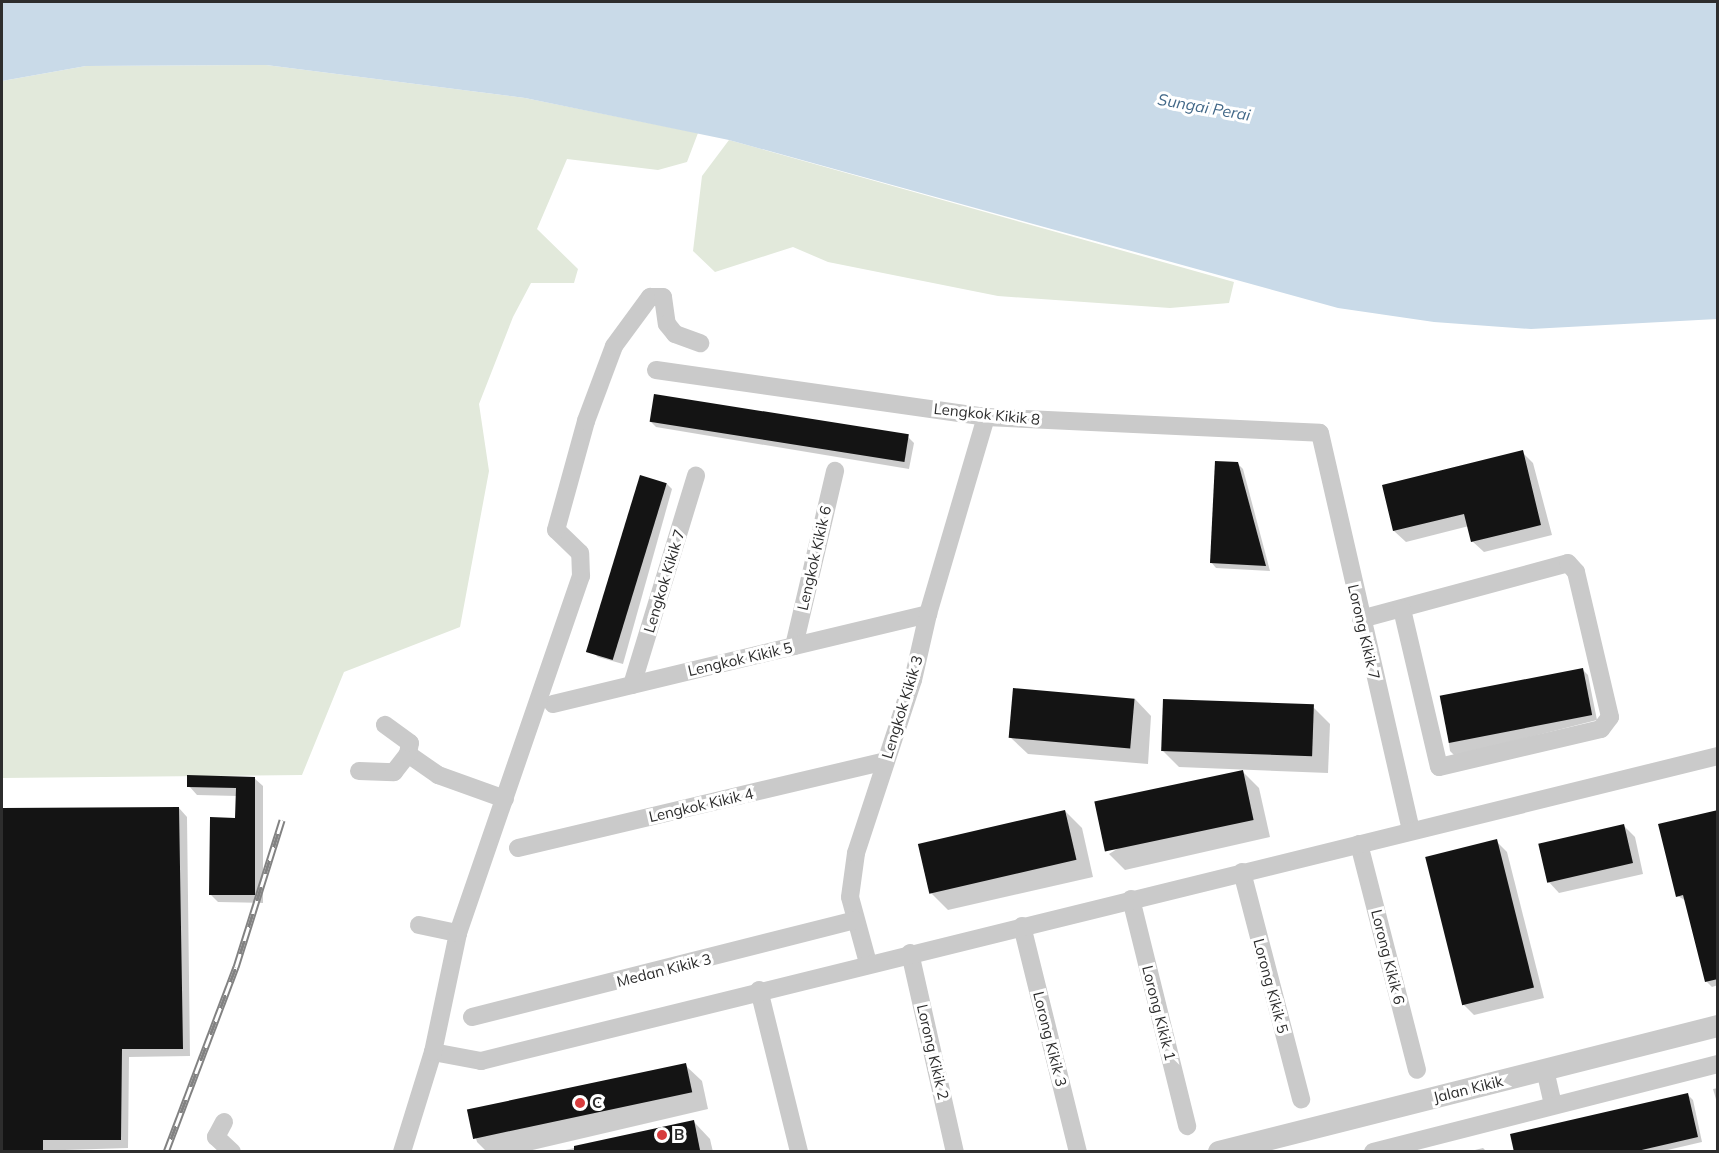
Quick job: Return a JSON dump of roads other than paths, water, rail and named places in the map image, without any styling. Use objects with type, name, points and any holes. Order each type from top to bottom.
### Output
[{"type":"street","points":[[402,1152],[433,1052],[458,933],[581,576],[580,553],[556,530],[586,421],[614,346],[650,297],[663,297],[667,324],[675,334],[700,343]]},
{"type":"street","name":"Lengkok Kikik 8","points":[[656,370],[986,417],[1320,433]]},
{"type":"street","name":"Lengkok Kikik 3","points":[[868,963],[850,897],[856,853],[913,680],[927,614],[986,417]]},
{"type":"street","name":"Lorong Kikik 7","points":[[1320,433],[1411,831]]},
{"type":"street","name":"Lengkok Kikik 6","points":[[794,646],[835,471]]},
{"type":"street","name":"Lengkok Kikik 7","points":[[632,685],[696,476]]},
{"type":"street","points":[[1361,619],[1568,563],[1576,572],[1610,717],[1601,729],[1439,768],[1402,609]]},
{"type":"street","name":"Lengkok Kikik 5","points":[[553,704],[927,614]]},
{"type":"street","points":[[358,771],[394,772],[408,754],[410,743],[385,725]]},
{"type":"street","points":[[408,754],[438,775],[505,799]]},
{"type":"street","points":[[433,1052],[481,1061],[868,963],[1718,756]]},
{"type":"street","name":"Lengkok Kikik 4","points":[[518,848],[885,761]]},
{"type":"street","name":"Lorong Kikik 6","points":[[1359,844],[1417,1070]]},
{"type":"street","name":"Lorong Kikik 5","points":[[1242,872],[1301,1099]]},
{"type":"street","name":"Lorong Kikik 1","points":[[1131,899],[1187,1126]]},
{"type":"street","name":"Medan Kikik 3","points":[[472,1017],[855,920]]},
{"type":"street","points":[[419,925],[458,933]]},
{"type":"street","name":"Lorong Kikik 3","points":[[1022,926],[1078,1152]]},
{"type":"street","name":"Lorong Kikik 2","points":[[910,953],[956,1152]]},
{"type":"street","points":[[759,990],[799,1152]]},
{"type":"street","name":"Jalan Kikik","points":[[1225,1151],[1718,1026]]},
{"type":"street","points":[[1373,1152],[1718,1064]]},
{"type":"street","points":[[1545,1070],[1553,1106]]},
{"type":"street","points":[[224,1122],[216,1137],[232,1152]]},
{"type":"water","name":"Sungai Perai","points":[[2,2],[1717,2],[1717,319],[1531,329],[1434,322],[1338,308],[729,140],[525,98],[266,65],[86,66],[2,81]]},
{"type":"railway","points":[[166,1152],[236,967],[282,820]]},
{"type":"place","name":"C","points":[[580,1103]]},
{"type":"place","name":"B","points":[[662,1135]]}]
